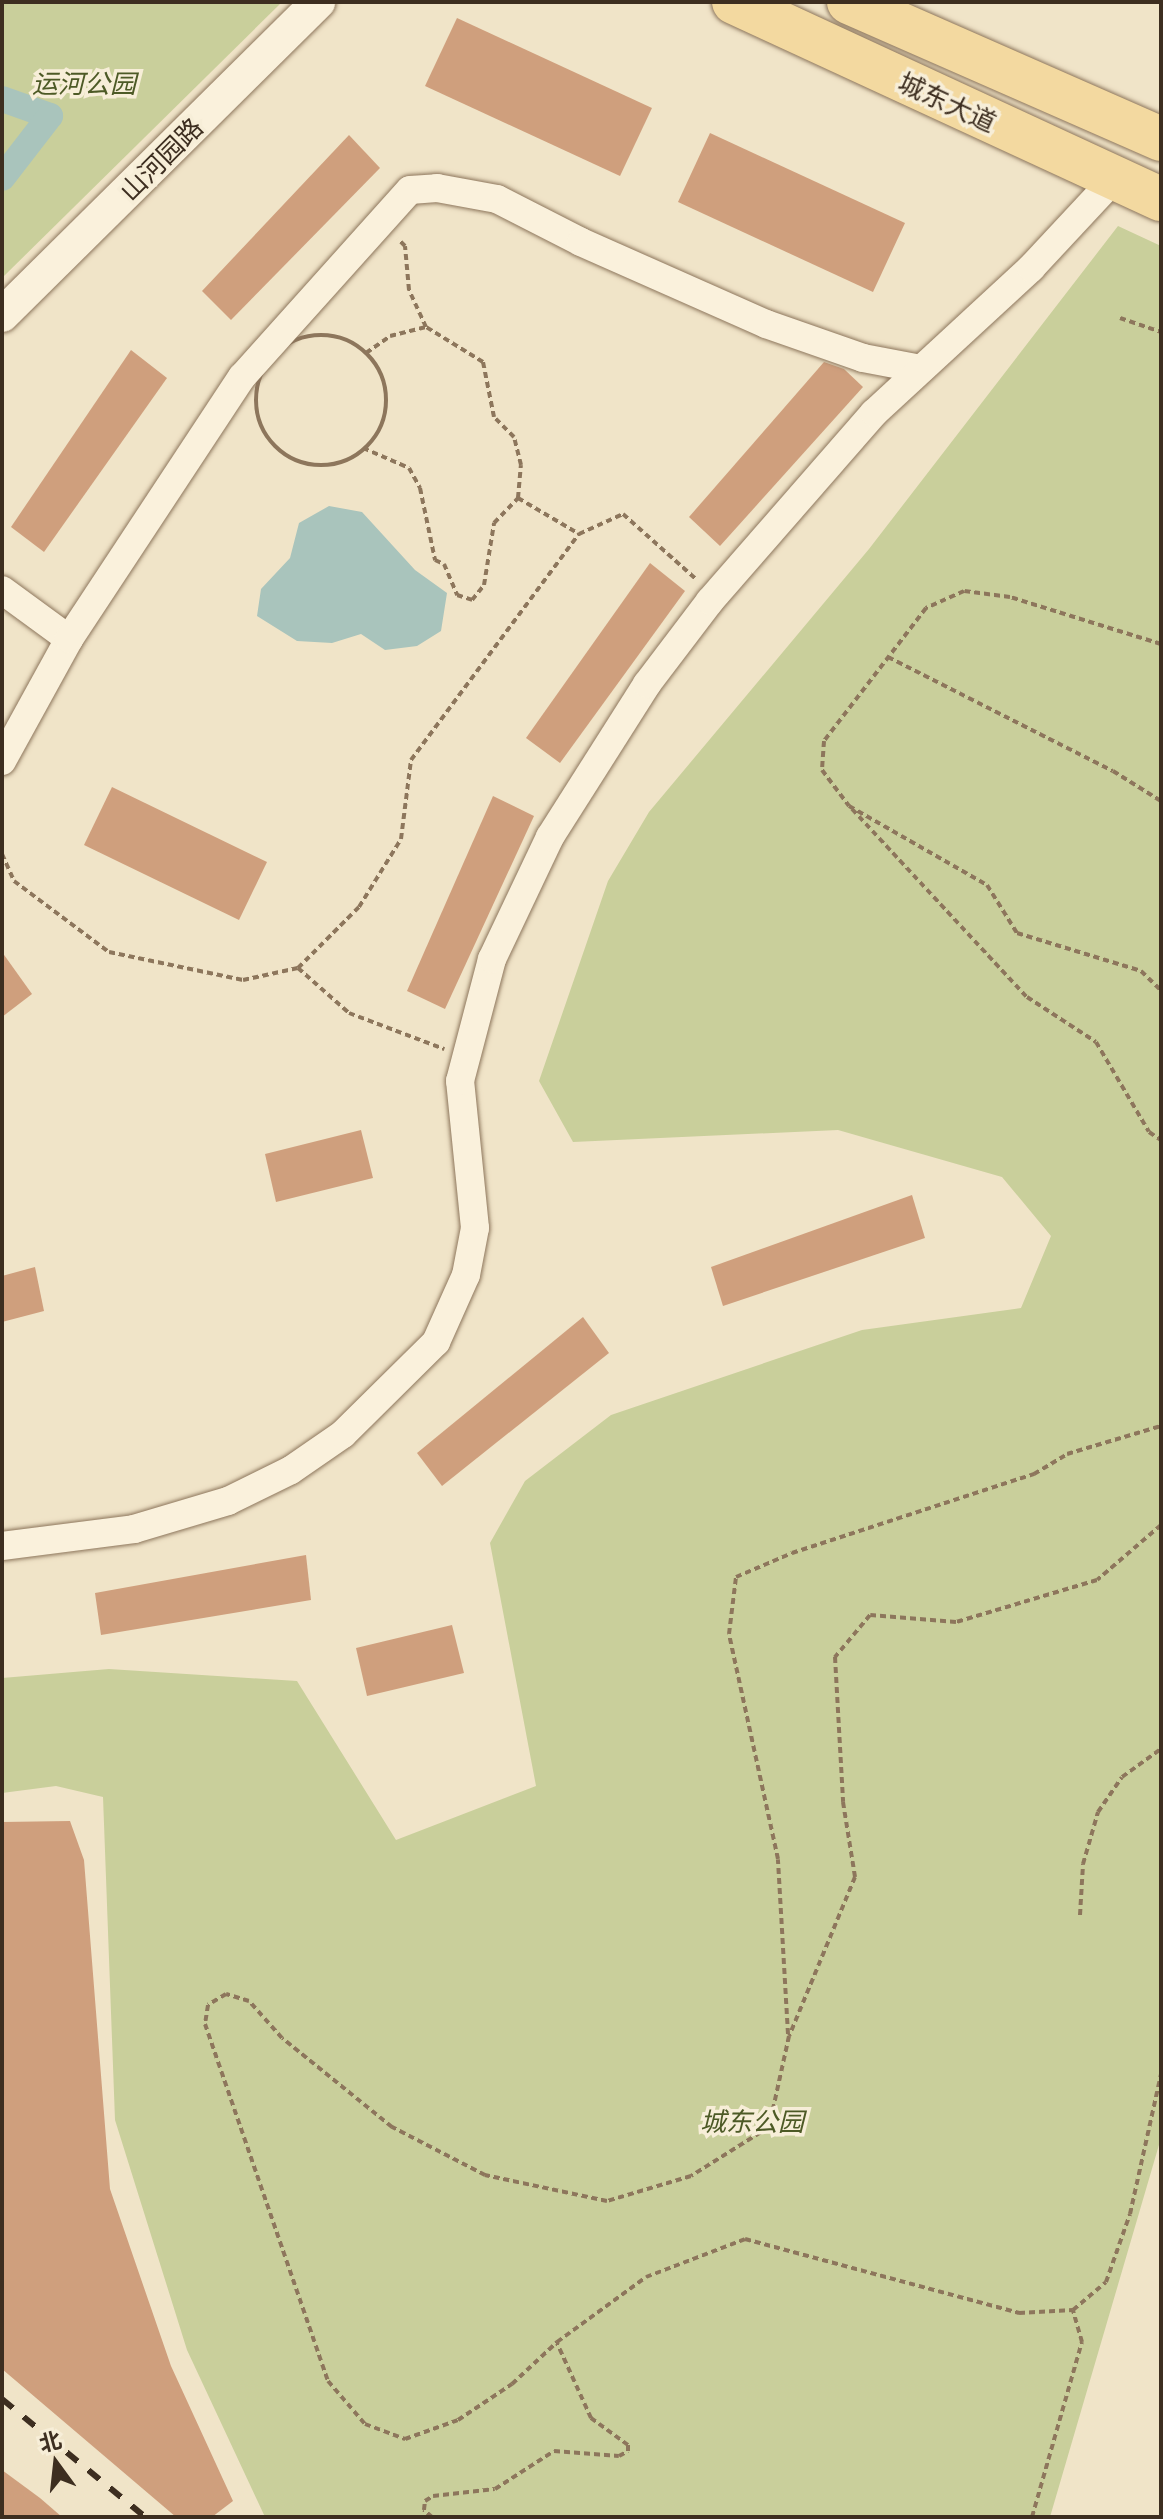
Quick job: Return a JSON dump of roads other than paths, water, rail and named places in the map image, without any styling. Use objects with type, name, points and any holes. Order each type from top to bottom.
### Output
[{"type":"main road","name":"城东大道","points":[[734,2],[1161,199]]},
{"type":"main road","name":"城东大道","points":[[849,2],[1161,139]]},
{"type":"street","name":"山河园路","points":[[2,315],[318,2]]},
{"type":"street","points":[[2,1546],[134,1529],[228,1501],[304,1461],[391,1390],[436,1342],[466,1275],[475,1228],[460,1081],[492,959],[550,837],[647,684],[715,596],[874,413],[1031,268],[1115,178]]},
{"type":"street","points":[[2,761],[69,639],[242,377],[410,190],[437,188],[497,199],[766,324],[863,358],[921,369]]},
{"type":"street","points":[[2,590],[69,639]]},
{"type":"water","points":[[329,506],[362,512],[415,570],[447,593],[441,631],[417,646],[385,650],[361,634],[332,643],[297,641],[257,616],[261,589],[290,558],[299,523]]},
{"type":"waterway","points":[[2,99],[50,116],[2,178]]},
{"type":"railway","points":[[2,2399],[145,2517]]},
{"type":"park label","name":"运河公园","points":[[84,82]]},
{"type":"park label","name":"城东公园","points":[[752,2120]]}]
